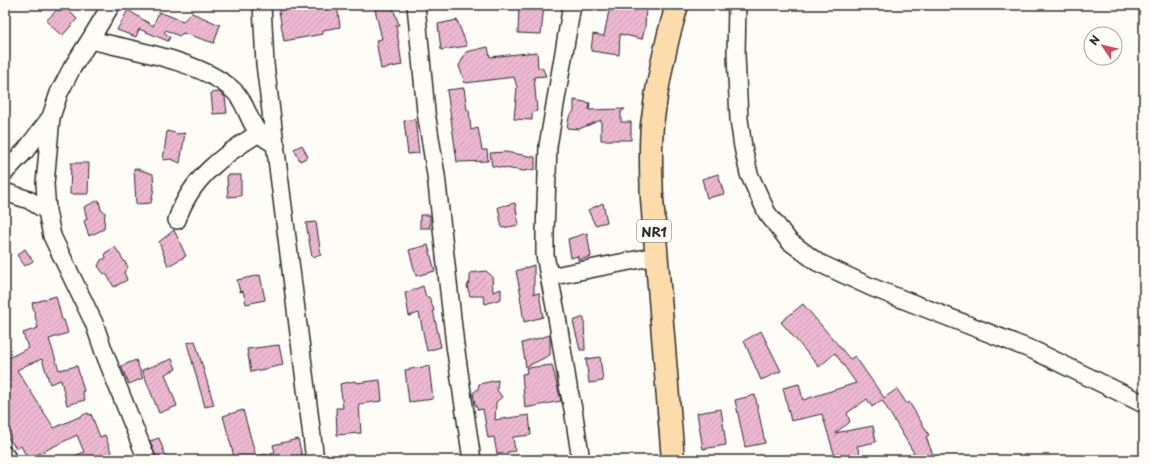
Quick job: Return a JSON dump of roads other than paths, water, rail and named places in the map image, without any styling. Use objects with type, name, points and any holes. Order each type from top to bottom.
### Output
[{"type":"highway","name":"NR1","points":[[673,460],[656,256],[651,161],[652,127],[658,78],[677,5]]},
{"type":"street","points":[[111,5],[72,68],[59,93],[51,117],[45,184],[47,211],[52,236],[94,323],[147,460]]},
{"type":"street","points":[[262,5],[265,64],[315,460]]},
{"type":"street","points":[[416,5],[426,112],[436,175],[455,345],[472,460]]},
{"type":"street","points":[[572,5],[548,146],[545,255],[568,386],[574,409],[581,460]]},
{"type":"street","points":[[737,5],[736,55],[739,119],[743,147],[749,174],[767,214],[789,241],[817,262],[871,287],[1035,351],[1144,404]]},
{"type":"street","points":[[90,40],[156,55],[193,67],[211,75],[227,85],[239,96],[259,133],[276,145]]},
{"type":"street","points":[[5,172],[25,151],[51,117]]},
{"type":"street","points":[[177,220],[181,207],[189,193],[206,173],[220,159],[259,133]]},
{"type":"street","points":[[5,192],[29,200],[47,211]]},
{"type":"street","points":[[549,277],[656,256]]},
{"type":"street","points":[[5,455],[8,460]]}]
